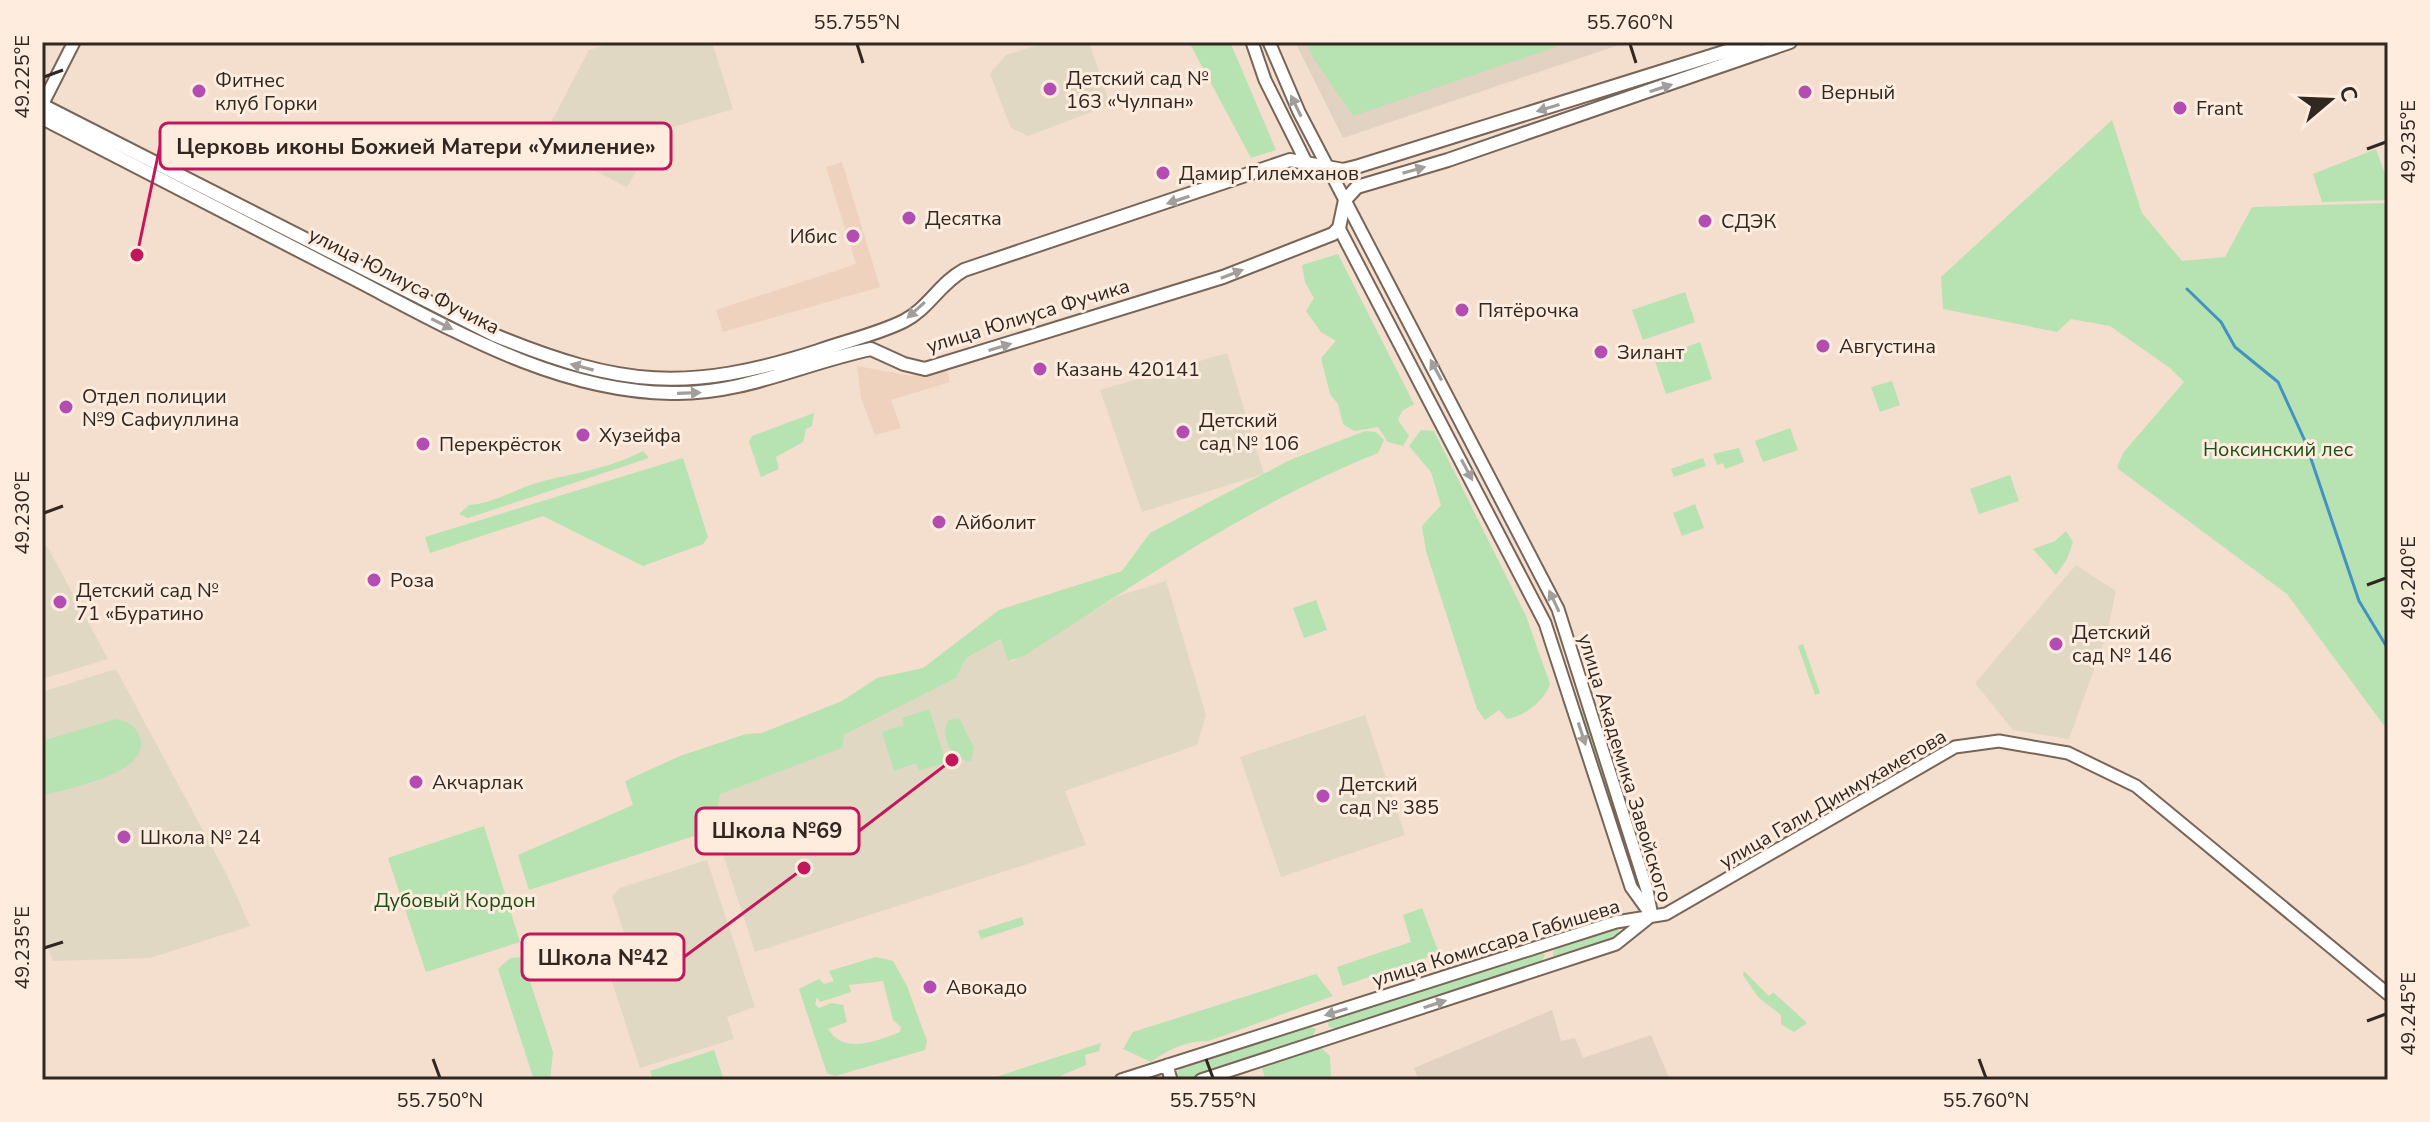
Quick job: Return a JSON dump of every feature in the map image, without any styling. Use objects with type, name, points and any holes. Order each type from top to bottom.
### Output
[{"type":"main road","name":"улица Юлиуса Фучика","points":[[42,118],[376,283],[521,346],[624,377],[691,380],[738,375],[888,328],[913,315],[947,280],[976,265],[1290,160],[1305,160],[1343,170],[1359,166],[1756,42]]},
{"type":"main road","points":[[1339,228],[1350,191],[1363,185],[1448,160],[1790,42]]},
{"type":"main road","name":"улица Юлиуса Фучика","points":[[42,105],[376,283],[441,324],[546,370],[593,384],[636,391],[698,392],[746,386],[869,349],[925,369],[1223,277],[1327,239],[1339,228]]},
{"type":"main road","points":[[869,349],[888,328]]},
{"type":"street","points":[[42,105],[74,42]]},
{"type":"street","points":[[1252,42],[1268,86],[1305,160]]},
{"type":"street","name":"улица Академика Завойского","points":[[1269,42],[1284,81],[1558,609],[1647,890],[1652,916]]},
{"type":"street","points":[[1268,86],[1275,89],[1284,81]]},
{"type":"street","name":"улица Академика Завойского","points":[[1339,228],[1535,602],[1574,709],[1631,887],[1652,916]]},
{"type":"street","points":[[1382,307],[1397,298]]},
{"type":"street","points":[[1452,443],[1470,435]]},
{"type":"street","points":[[1574,709],[1586,704]]},
{"type":"street","name":"улица Гали Динмухаметова","points":[[1652,916],[1666,914],[1955,747],[1999,741],[2068,753],[2136,786],[2388,994]]},
{"type":"street","name":"улица Комиссара Габишева","points":[[1121,1080],[1616,922],[1652,916]]},
{"type":"street","name":"улица Комиссара Габишева","points":[[1201,1080],[1616,944],[1652,916]]},
{"type":"street","points":[[1548,944],[1555,965]]},
{"type":"street","points":[[1167,1065],[1171,1080]]},
{"type":"shaded area","points":[[614,42],[712,42],[733,109],[660,131],[627,187],[540,143],[589,50]]},
{"type":"shaded area","name":"Детский сад № 163 «Чулпан»","points":[[1047,42],[1089,42],[1110,105],[1028,136],[1011,128],[990,74],[1006,55]]},
{"type":"shaded area","points":[[1295,42],[1628,42],[1343,138]]},
{"type":"shaded area","points":[[842,162],[880,287],[723,332],[716,310],[856,264],[826,167]]},
{"type":"shaded area","name":"Детский сад № 106","points":[[1227,353],[1264,474],[1142,512],[1100,390]]},
{"type":"shaded area","points":[[857,366],[912,376],[947,369],[950,382],[891,400],[901,428],[875,435],[861,398]]},
{"type":"shaded area","name":"Детский сад № 71 «Буратино","points":[[42,544],[47,546],[108,659],[42,679]]},
{"type":"shaded area","name":"Детский сад № 146","points":[[2076,565],[2116,591],[2107,633],[2069,739],[2013,730],[1975,683]]},
{"type":"shaded area","points":[[1166,581],[1206,715],[1197,745],[1065,791],[1086,845],[755,952],[715,829],[720,794],[774,771],[956,678],[966,658],[1002,639],[1008,661],[1013,661],[1118,596]]},
{"type":"shaded area","name":"Школа № 24","points":[[116,669],[227,875],[250,926],[150,958],[53,961],[42,933],[42,692]]},
{"type":"shaded area","name":"Детский сад № 385","points":[[1365,715],[1405,835],[1281,877],[1240,757]]},
{"type":"shaded area","points":[[707,860],[755,1007],[727,1017],[734,1039],[640,1068],[601,948],[626,939],[612,896],[620,888]]},
{"type":"shaded area","points":[[1552,1010],[1561,1041],[1575,1038],[1583,1058],[1651,1035],[1670,1080],[1419,1080],[1414,1068]]},
{"type":"green space","points":[[1189,42],[1230,42],[1276,150],[1251,158]]},
{"type":"green space","points":[[1307,42],[1571,42],[1353,116],[1312,56]]},
{"type":"green space","name":"Ноксинский лес","points":[[2112,120],[2142,213],[2182,261],[2225,257],[2252,207],[2388,203],[2388,731],[2287,594],[2117,468],[2123,453],[2184,382],[2170,368],[2110,326],[2071,319],[2057,332],[1943,309],[1941,277]]},
{"type":"green space","points":[[2376,149],[2388,183],[2388,200],[2322,202],[2313,174]]},
{"type":"green space","points":[[1338,254],[1414,404],[1402,411],[1398,420],[1409,436],[1403,446],[1388,442],[1378,427],[1354,431],[1343,424],[1338,404],[1330,394],[1321,358],[1336,341],[1321,332],[1306,311],[1314,298],[1305,282],[1302,265]]},
{"type":"green space","points":[[1685,292],[1695,322],[1643,340],[1632,310]]},
{"type":"green space","points":[[1700,342],[1712,379],[1666,394],[1654,358]]},
{"type":"green space","points":[[1892,381],[1900,405],[1880,412],[1871,387]]},
{"type":"green space","points":[[814,413],[812,426],[806,429],[803,442],[776,457],[779,469],[761,477],[749,442],[752,436]]},
{"type":"green space","points":[[1790,428],[1798,450],[1763,462],[1755,441]]},
{"type":"green space","points":[[1421,430],[1434,431],[1526,616],[1550,684],[1538,702],[1507,719],[1499,710],[1485,720],[1477,709],[1426,551],[1422,526],[1441,505],[1431,472],[1409,446]]},
{"type":"green space","points":[[1365,431],[1376,432],[1384,440],[1378,453],[1286,495],[1241,520],[1024,656],[1008,661],[1001,639],[966,658],[956,678],[844,735],[842,748],[720,794],[716,819],[694,836],[529,890],[518,855],[633,805],[625,781],[680,756],[746,734],[762,733],[842,701],[877,678],[923,668],[999,610],[1122,571],[1150,533],[1290,460]]},
{"type":"green space","points":[[1739,448],[1744,462],[1725,469],[1723,463],[1717,465],[1713,454]]},
{"type":"green space","points":[[643,451],[649,458],[468,518],[459,514],[469,505],[487,502],[540,482],[606,466]]},
{"type":"green space","points":[[683,458],[708,537],[703,544],[643,566],[543,516],[430,553],[425,537]]},
{"type":"green space","points":[[1703,458],[1706,466],[1674,477],[1671,469]]},
{"type":"green space","points":[[2010,475],[2019,501],[1979,514],[1970,489]]},
{"type":"green space","points":[[1695,504],[1704,528],[1682,536],[1673,513]]},
{"type":"green space","points":[[2066,531],[2073,542],[2067,559],[2056,575],[2033,549],[2055,541]]},
{"type":"green space","points":[[1316,600],[1327,630],[1304,638],[1293,608]]},
{"type":"green space","points":[[1803,644],[1820,693],[1815,695],[1798,646]]},
{"type":"green space","points":[[929,709],[946,762],[919,771],[916,763],[894,771],[882,732],[904,725],[902,718]]},
{"type":"green space","points":[[1584,711],[1631,858],[1624,860],[1577,713]]},
{"type":"green space","points":[[959,718],[974,748],[971,762],[955,758],[946,739],[949,720]]},
{"type":"green space","points":[[116,719],[131,725],[140,737],[140,750],[133,761],[121,770],[87,784],[42,796],[42,741]]},
{"type":"green space","name":"Дубовый Кордон","points":[[484,826],[520,942],[426,972],[388,858]]},
{"type":"green space","points":[[1422,908],[1439,953],[1343,986],[1337,967],[1411,942],[1403,915]]},
{"type":"green space","points":[[1022,917],[1024,925],[981,939],[978,931]]},
{"type":"green space","points":[[1617,926],[1621,938],[1557,958],[1553,955],[1554,947]]},
{"type":"green space","points":[[1540,951],[1545,955],[1541,963],[1334,1029],[1328,1026],[1329,1019]]},
{"type":"green space","points":[[522,957],[553,1052],[550,1080],[534,1080],[498,969],[510,958]]},
{"type":"green space","points":[[876,957],[893,961],[907,986],[927,1041],[925,1050],[835,1076],[827,1073],[799,989],[819,979],[824,984],[834,981],[829,971]],"holes":[[[883,981],[893,1020],[901,1027],[900,1032],[871,1042],[852,1044],[843,1042],[828,1029],[847,1022],[843,1005],[832,1003],[819,1008],[815,1004],[817,997],[820,1002],[851,992],[849,985]]]},
{"type":"green space","points":[[1744,971],[1769,996],[1773,992],[1807,1023],[1794,1032],[1781,1024],[1781,1015],[1758,997],[1743,975]]},
{"type":"green space","points":[[1316,974],[1333,996],[1208,1041],[1178,1047],[1151,1062],[1123,1049],[1133,1032]]},
{"type":"green space","points":[[1308,1026],[1316,1029],[1312,1038],[1185,1080],[1176,1076],[1181,1067]]},
{"type":"green space","points":[[1101,1043],[1099,1051],[1085,1055],[1086,1065],[1051,1080],[986,1080]]},
{"type":"green space","points":[[1319,1046],[1330,1056],[1331,1080],[1266,1080],[1262,1069],[1267,1063]]},
{"type":"green space","points":[[714,1050],[724,1080],[653,1080],[650,1071]]},
{"type":"waterway","points":[[2187,289],[2221,322],[2235,347],[2278,382],[2305,441],[2359,601],[2388,649]]},
{"type":"place","name":"Детский сад № 163 «Чулпан»","points":[[1050,89]]},
{"type":"place","name":"Фитнес клуб Горки","points":[[199,91]]},
{"type":"place","name":"Верный","points":[[1805,92]]},
{"type":"place","name":"Frant","points":[[2180,108]]},
{"type":"place","name":"Дамир Гилемханов","points":[[1163,173]]},
{"type":"place","name":"Десятка","points":[[909,218]]},
{"type":"place","name":"СДЭК","points":[[1705,221]]},
{"type":"place","name":"Ибис","points":[[853,236]]},
{"type":"place","name":"Церковь иконы Божией Матери «Умиление»","points":[[137,255]]},
{"type":"place","name":"Пятёрочка","points":[[1462,310]]},
{"type":"place","name":"Августина","points":[[1823,346]]},
{"type":"place","name":"Зилант","points":[[1601,352]]},
{"type":"place","name":"Казань 420141","points":[[1040,369]]},
{"type":"place","name":"Отдел полиции №9 Сафиуллина","points":[[66,407]]},
{"type":"place","name":"Детский сад № 106","points":[[1183,432]]},
{"type":"place","name":"Хузейфа","points":[[583,435]]},
{"type":"place","name":"Перекрёсток","points":[[423,444]]},
{"type":"place","name":"Айболит","points":[[939,522]]},
{"type":"place","name":"Роза","points":[[374,580]]},
{"type":"place","name":"Детский сад № 71 «Буратино","points":[[60,602]]},
{"type":"place","name":"Детский сад № 146","points":[[2056,644]]},
{"type":"place","name":"Школа №69","points":[[952,760]]},
{"type":"place","name":"Акчарлак","points":[[416,782]]},
{"type":"place","name":"Детский сад № 385","points":[[1323,796]]},
{"type":"place","name":"Школа № 24","points":[[124,837]]},
{"type":"place","name":"Школа №42","points":[[804,868]]},
{"type":"place","name":"Авокадо","points":[[930,987]]}]
